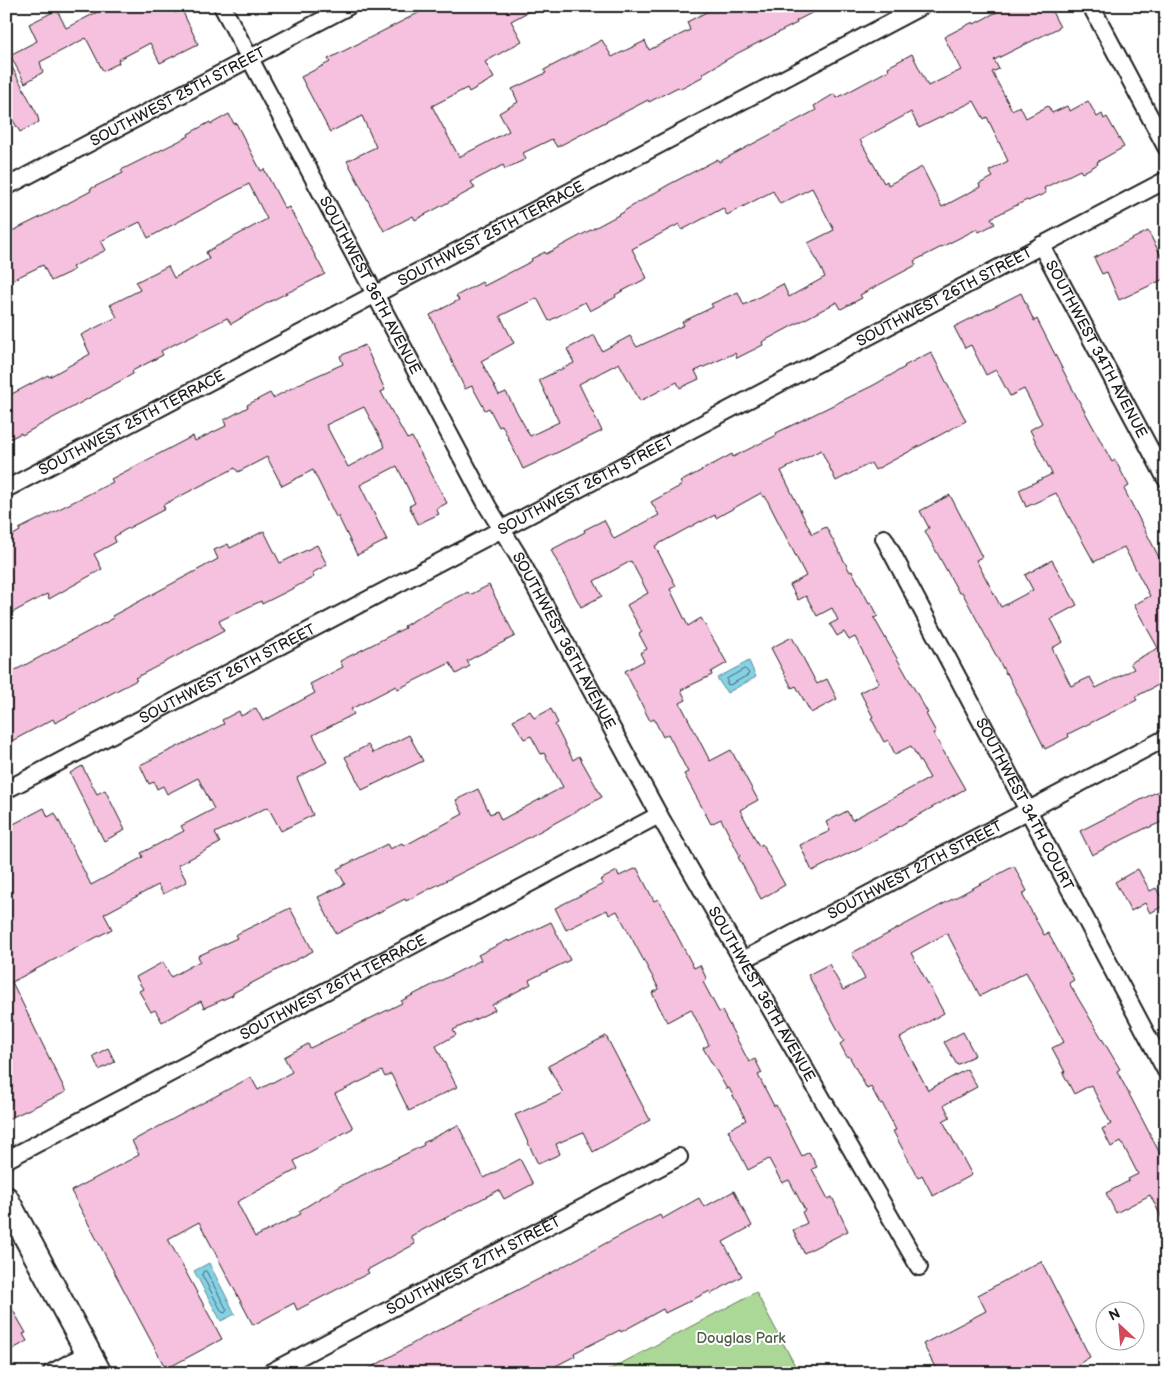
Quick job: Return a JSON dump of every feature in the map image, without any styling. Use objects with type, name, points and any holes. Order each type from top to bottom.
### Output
[{"type":"main road","points":[[6,1199],[93,1363]]},
{"type":"street","name":"SOUTHWEST 36TH AVENUE","points":[[222,6],[484,498],[659,815],[919,1267]]},
{"type":"street","name":"SOUTHWEST 25TH STREET","points":[[6,186],[349,6]]},
{"type":"street","name":"SOUTHWEST 25TH TERRACE","points":[[6,489],[922,6]]},
{"type":"street","points":[[1091,6],[1166,147]]},
{"type":"street","name":"SOUTHWEST 26TH STREET","points":[[6,790],[1166,180]]},
{"type":"street","name":"SOUTHWEST 34TH AVENUE","points":[[1041,245],[1166,479]]},
{"type":"street","name":"SOUTHWEST 34TH COURT","points":[[884,538],[1166,1071]]},
{"type":"street","name":"SOUTHWEST 27TH STREET","points":[[743,960],[1166,738]]},
{"type":"street","name":"SOUTHWEST 26TH TERRACE","points":[[6,1160],[659,815]]},
{"type":"street","name":"SOUTHWEST 27TH STREET","points":[[269,1373],[679,1157]]},
{"type":"street","points":[[52,1373],[93,1363]]},
{"type":"green space","name":"Douglas Park","points":[[756,1292],[799,1373],[603,1373]]},
{"type":"water","points":[[749,661],[756,677],[727,693],[717,678]]},
{"type":"water","points":[[209,1263],[235,1314],[221,1321],[194,1271]]},
{"type":"building","points":[[109,6],[171,6],[175,13],[182,10],[198,44],[160,63],[150,43],[118,60],[119,63],[103,71],[86,38],[40,62],[43,72],[25,83],[10,55],[37,41],[29,24],[57,10],[66,28]]},
{"type":"building","points":[[432,6],[539,6],[511,21],[522,41],[485,62],[494,78],[469,92],[467,88],[432,106],[459,157],[509,131],[499,113],[518,102],[512,89],[546,73],[544,70],[602,40],[612,57],[645,41],[649,50],[690,30],[687,22],[718,6],[825,6],[796,21],[797,23],[738,53],[702,74],[704,76],[679,89],[678,87],[649,102],[648,100],[557,147],[552,139],[523,153],[526,159],[505,169],[503,165],[471,182],[475,188],[415,220],[413,216],[384,231],[347,161],[376,147],[362,116],[330,132],[301,77],[330,62],[328,59]]},
{"type":"building","points":[[1008,6],[1049,6],[1060,27],[994,60],[999,69],[992,72],[1012,110],[1020,106],[1026,118],[1048,106],[1052,113],[1067,106],[1070,111],[1088,101],[1097,117],[1102,114],[1104,119],[1107,117],[1124,147],[1082,173],[1080,170],[1044,188],[1046,193],[991,218],[995,224],[979,232],[977,229],[914,261],[916,265],[860,295],[862,298],[841,309],[837,302],[762,342],[763,345],[737,358],[735,353],[695,371],[699,379],[680,388],[677,382],[640,401],[619,363],[579,384],[602,431],[523,469],[502,425],[499,427],[489,408],[485,410],[472,386],[465,389],[430,315],[459,300],[456,296],[482,282],[484,286],[532,261],[531,259],[545,252],[546,254],[624,212],[668,185],[718,159],[719,162],[816,110],[814,106],[834,94],[837,98],[889,70],[888,67],[912,54],[928,86],[961,70],[944,37],[973,22],[974,24]],"holes":[[[974,101],[984,119],[987,117],[1008,161],[989,171],[993,177],[979,184],[980,187],[942,207],[922,167],[888,185],[887,181],[884,183],[860,140],[911,112],[919,128]],[[812,188],[834,230],[808,243],[825,277],[789,297],[783,284],[744,305],[738,292],[711,304],[713,307],[682,322],[684,325],[637,347],[630,336],[602,351],[594,335],[567,349],[574,363],[539,380],[559,422],[530,436],[506,392],[499,395],[481,361],[514,343],[500,316],[537,298],[549,321],[585,302],[590,311],[647,278],[632,249],[679,224],[682,230],[723,208],[727,215],[773,191],[780,204]]]},
{"type":"building","points":[[6,56],[37,114],[39,122],[20,132],[6,109]]},
{"type":"building","points":[[229,114],[234,124],[236,123],[261,171],[264,169],[285,209],[289,207],[325,274],[269,302],[231,324],[227,318],[161,351],[163,355],[132,371],[133,374],[22,435],[21,433],[6,441],[6,397],[48,375],[49,377],[90,354],[81,335],[117,317],[110,305],[140,290],[136,282],[168,266],[174,278],[209,259],[206,252],[267,219],[249,184],[148,238],[140,222],[101,241],[106,250],[72,267],[74,270],[51,281],[43,265],[6,283],[6,234],[91,191],[90,189],[123,173],[121,170],[189,136],[188,134],[210,122],[211,124]]},
{"type":"building","points":[[1148,231],[1166,265],[1166,278],[1119,300],[1107,272],[1102,274],[1094,258]]},
{"type":"building","points":[[1021,293],[1034,321],[1037,319],[1112,462],[1115,460],[1129,486],[1124,489],[1166,571],[1166,681],[1135,697],[1137,700],[1068,734],[1069,737],[1045,749],[1007,673],[962,592],[959,593],[925,531],[929,528],[920,511],[950,495],[982,557],[976,560],[1001,607],[1033,590],[1025,575],[1052,560],[1077,605],[1051,619],[1063,642],[1052,648],[1071,686],[1090,677],[1096,688],[1134,669],[1130,663],[1158,648],[1134,605],[1150,596],[1124,547],[1094,562],[1056,493],[1026,507],[1019,490],[1052,474],[1030,430],[1042,423],[1024,389],[1010,396],[996,370],[986,375],[971,345],[965,348],[954,327]]},
{"type":"building","points":[[365,345],[385,390],[381,392],[407,439],[412,437],[447,503],[436,509],[439,514],[418,524],[409,506],[415,503],[397,466],[360,485],[387,540],[357,555],[313,470],[282,486],[267,457],[238,472],[235,468],[163,505],[165,509],[123,531],[114,537],[116,542],[94,554],[102,569],[49,599],[47,594],[6,616],[6,539],[20,531],[19,529],[113,482],[111,479],[193,436],[195,441],[226,426],[224,420],[270,393],[273,398],[343,364],[340,356]],"holes":[[[364,407],[385,447],[348,467],[326,425]]]},
{"type":"building","points":[[931,352],[966,421],[875,470],[871,463],[836,481],[821,450],[781,471],[812,534],[826,527],[850,572],[852,571],[869,603],[871,602],[878,616],[874,618],[928,713],[926,714],[936,732],[933,733],[965,789],[864,846],[812,871],[800,845],[830,831],[826,822],[847,811],[852,820],[930,778],[911,746],[895,754],[888,740],[884,742],[871,718],[873,717],[860,692],[879,683],[855,637],[849,640],[844,632],[837,636],[830,624],[838,620],[832,608],[817,616],[806,596],[798,600],[790,585],[806,576],[765,496],[763,497],[761,493],[716,518],[715,515],[701,521],[655,546],[676,586],[670,589],[688,626],[701,618],[727,663],[711,672],[712,675],[681,690],[686,700],[680,703],[710,761],[731,750],[758,800],[740,810],[759,846],[762,844],[785,885],[761,899],[738,857],[740,856],[721,819],[711,824],[684,774],[688,772],[668,734],[663,737],[654,719],[650,721],[625,671],[644,661],[640,653],[647,649],[639,634],[642,632],[627,605],[648,593],[631,561],[594,581],[602,596],[581,607],[551,550],[604,520],[614,539],[659,515],[651,502],[682,485],[680,482],[732,454],[733,457],[777,435],[776,433],[874,385]]},
{"type":"building","points":[[264,531],[280,563],[317,545],[327,565],[312,573],[314,577],[286,592],[262,604],[261,601],[219,621],[224,631],[135,678],[137,680],[55,723],[53,719],[12,741],[6,732],[6,675],[114,618],[112,616],[218,559],[214,550],[228,544],[230,548]]},
{"type":"building","points":[[489,585],[515,636],[467,661],[470,666],[456,674],[450,663],[398,689],[396,686],[351,709],[354,714],[313,735],[327,762],[297,778],[313,815],[281,831],[268,807],[215,833],[220,843],[178,865],[187,882],[163,894],[158,885],[104,914],[112,929],[12,982],[66,1092],[6,1120],[6,828],[44,808],[48,817],[55,813],[91,885],[143,857],[141,853],[184,831],[181,826],[214,809],[198,778],[167,794],[163,786],[157,789],[154,782],[149,784],[140,765],[224,724],[222,720],[239,711],[241,716],[256,708],[263,721],[315,693],[310,684],[343,667],[340,661],[405,628],[404,626],[428,612],[468,592],[470,595]]},
{"type":"building","points":[[792,637],[817,684],[827,679],[837,699],[811,713],[796,686],[792,688],[771,648]]},
{"type":"building","points":[[551,709],[558,723],[555,725],[573,760],[579,756],[602,797],[506,850],[336,934],[318,897],[345,884],[337,869],[387,844],[390,849],[402,843],[404,846],[463,814],[456,800],[478,789],[490,814],[497,811],[501,820],[563,787],[544,753],[541,754],[531,736],[524,739],[513,720],[530,711],[534,718]]},
{"type":"building","points":[[409,735],[423,761],[362,790],[345,757],[368,745],[373,753]]},
{"type":"building","points":[[82,766],[97,794],[105,790],[125,830],[104,841],[70,773]]},
{"type":"building","points":[[1166,787],[1166,820],[1092,855],[1080,831]]},
{"type":"building","points":[[1014,866],[1027,891],[1022,894],[1044,935],[1048,933],[1074,980],[1069,983],[1120,1069],[1117,1071],[1166,1165],[1166,1226],[1150,1195],[1116,1213],[1106,1193],[1138,1174],[1121,1141],[1111,1147],[1102,1129],[1111,1124],[1091,1085],[1074,1094],[1052,1048],[1064,1042],[1026,972],[980,996],[947,933],[911,953],[944,1013],[900,1038],[928,1090],[967,1069],[977,1087],[944,1105],[950,1117],[943,1121],[972,1175],[933,1196],[922,1175],[918,1178],[893,1131],[896,1130],[882,1103],[880,1104],[871,1087],[867,1089],[849,1056],[847,1057],[840,1044],[844,1041],[808,975],[829,964],[843,990],[865,979],[852,953]]},
{"type":"building","points":[[637,868],[654,901],[658,899],[694,968],[700,965],[707,980],[703,982],[719,1012],[722,1011],[749,1062],[755,1059],[762,1073],[758,1075],[774,1106],[776,1105],[802,1156],[809,1152],[817,1167],[812,1169],[828,1199],[832,1197],[848,1231],[804,1253],[793,1230],[807,1223],[802,1212],[805,1210],[789,1180],[782,1183],[769,1159],[748,1170],[728,1130],[746,1120],[729,1088],[727,1089],[703,1048],[709,1045],[691,1009],[667,1022],[652,993],[659,989],[617,911],[609,915],[607,910],[566,930],[555,908],[603,884],[600,880],[617,871],[619,876]]},
{"type":"building","points":[[1138,869],[1150,891],[1156,888],[1165,905],[1150,913],[1145,903],[1131,911],[1115,882]]},
{"type":"building","points":[[290,908],[313,951],[233,993],[233,995],[204,1008],[201,1001],[162,1022],[155,1010],[151,1012],[139,991],[143,989],[136,977],[163,962],[171,977],[200,961],[198,956],[237,938],[235,935]]},
{"type":"building","points":[[551,922],[570,960],[529,980],[531,984],[492,1005],[495,1010],[453,1030],[456,1035],[436,1046],[457,1087],[409,1111],[391,1074],[385,1077],[382,1071],[335,1094],[353,1128],[294,1161],[298,1169],[237,1202],[255,1237],[301,1214],[299,1211],[340,1186],[424,1145],[423,1143],[458,1125],[484,1178],[520,1159],[533,1184],[504,1199],[499,1190],[411,1236],[415,1244],[367,1270],[369,1273],[297,1310],[294,1303],[253,1325],[199,1222],[168,1239],[222,1339],[166,1369],[71,1191],[139,1155],[132,1141],[251,1077],[258,1090],[292,1072],[284,1057],[308,1044],[310,1048],[402,1003],[401,1001],[481,960],[478,955]]},
{"type":"building","points":[[963,1032],[975,1055],[957,1065],[944,1042]]},
{"type":"building","points":[[606,1036],[650,1120],[593,1152],[583,1132],[556,1144],[560,1154],[538,1164],[515,1115],[563,1093],[548,1066]]},
{"type":"building","points":[[108,1048],[115,1062],[99,1070],[93,1056]]},
{"type":"building","points":[[734,1191],[752,1226],[723,1242],[742,1276],[711,1294],[710,1291],[665,1313],[663,1309],[621,1332],[620,1330],[574,1353],[575,1356],[542,1373],[362,1373],[419,1340],[660,1215],[662,1219],[699,1198],[704,1207]]},
{"type":"building","points":[[1041,1261],[1090,1357],[1064,1373],[938,1373],[923,1344],[986,1311],[978,1295]]},
{"type":"building","points":[[6,1298],[26,1333],[23,1334],[27,1341],[6,1353]]}]
